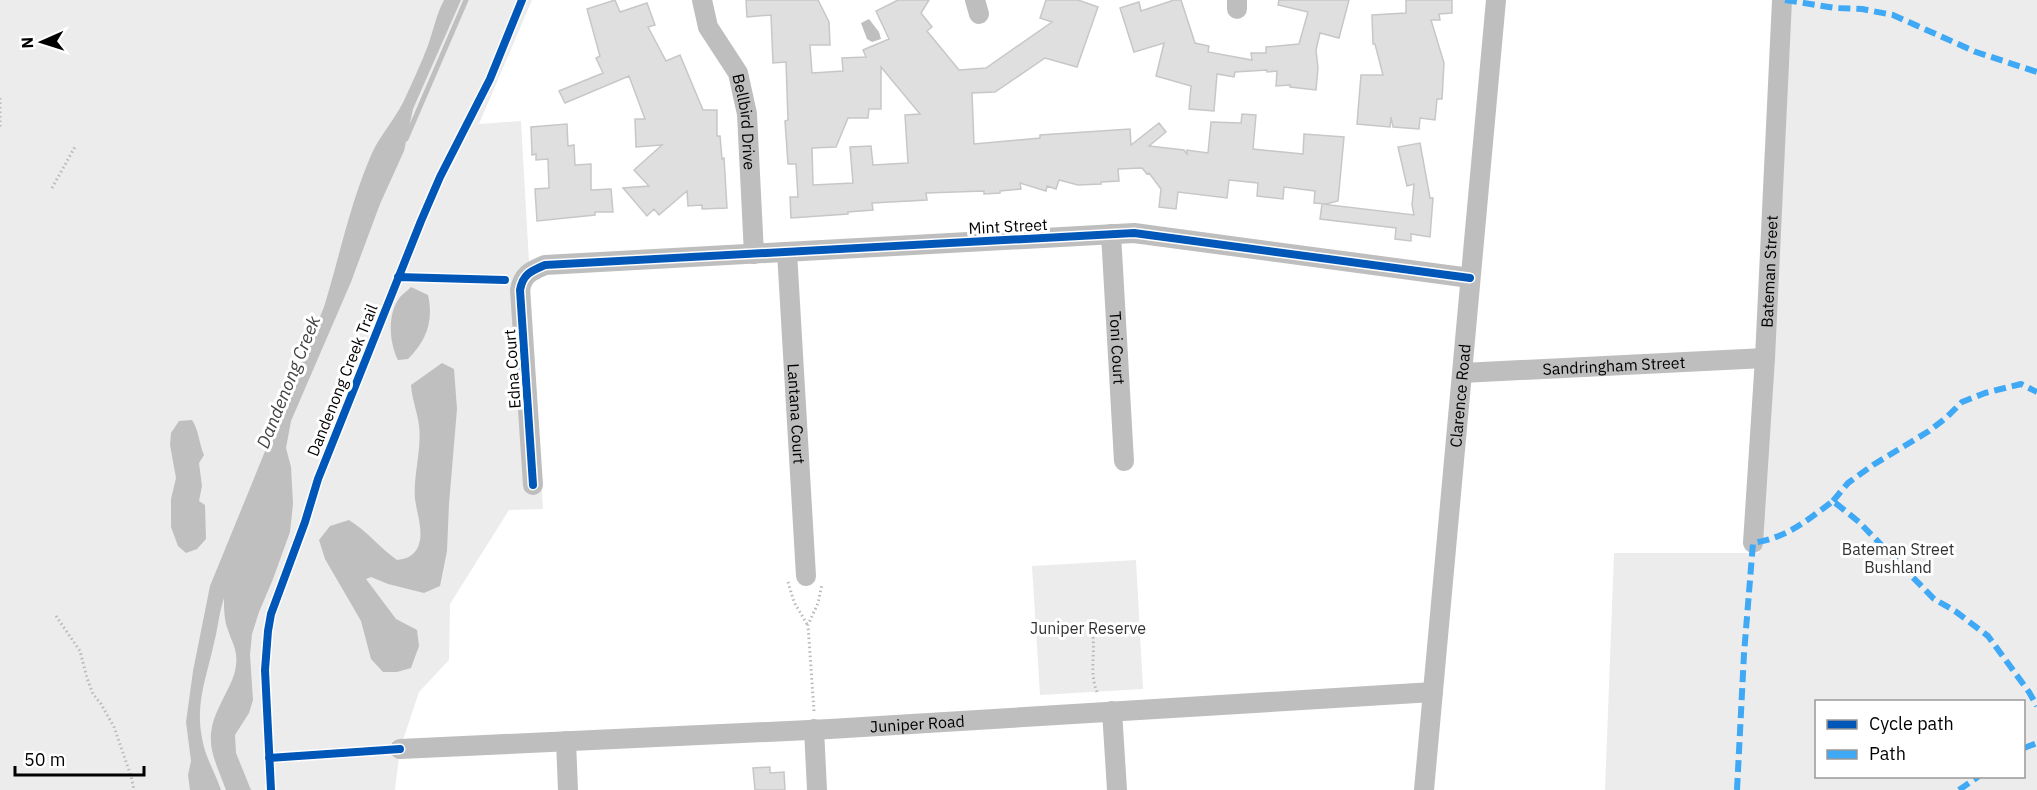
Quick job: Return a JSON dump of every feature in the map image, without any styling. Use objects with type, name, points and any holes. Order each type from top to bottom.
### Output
[{"type":"street","name":"Bellbird Drive","points":[[702,0],[708,27],[738,73],[747,114],[754,254]]},
{"type":"street","name":"Clarence Road","points":[[1424,790],[1496,0]]},
{"type":"street","name":"Bateman Street","points":[[1753,543],[1765,358],[1782,0]]},
{"type":"street","name":"Mint Street","points":[[545,265],[1134,232],[1470,278]]},
{"type":"street","name":"Toni Court","points":[[1111,234],[1124,461]]},
{"type":"street","name":"Lantana Court","points":[[787,252],[805,579]]},
{"type":"street","name":"Edna Court","points":[[533,485],[520,290],[521,281],[525,275],[545,265]]},
{"type":"street","name":"Sandringham Street","points":[[1462,373],[1765,358]]},
{"type":"street","name":"Juniper Road","points":[[400,749],[566,741],[814,720],[1112,711],[1433,692]]},
{"type":"street","points":[[1112,711],[1118,790]]},
{"type":"street","points":[[814,720],[817,790]]},
{"type":"street","points":[[566,741],[568,790]]},
{"type":"path","points":[[0,98],[0,128]]},
{"type":"path","points":[[52,188],[76,144]]},
{"type":"path","points":[[808,625],[794,602],[805,579],[820,597],[808,625],[814,720]]},
{"type":"path","points":[[56,616],[81,651],[93,694],[114,727],[134,790]]},
{"type":"path","points":[[1094,637],[1092,673],[1098,694]]},
{"type":"green space","points":[[0,0],[532,0],[479,124],[521,121],[543,509],[509,510],[450,604],[449,660],[419,692],[400,749],[395,790],[0,790]]},
{"type":"green space","name":"Bateman Street Bushland","points":[[1789,0],[2037,0],[2037,790],[1605,790],[1614,553],[1759,553],[1786,123]]},
{"type":"green space","name":"Juniper Reserve","points":[[1136,560],[1143,689],[1040,695],[1032,566]]},
{"type":"shaded area","points":[[444,0],[461,0],[413,109],[404,151],[291,421],[286,448],[291,467],[293,504],[290,532],[252,634],[250,655],[253,700],[249,713],[235,735],[236,753],[251,790],[226,790],[212,747],[212,727],[215,716],[236,665],[235,651],[226,622],[224,598],[200,713],[203,745],[221,790],[190,790],[188,775],[191,761],[186,722],[193,671],[210,586],[324,307],[364,172],[376,145],[403,102],[427,48]]},
{"type":"shaded area","points":[[869,19],[879,32],[881,39],[872,42],[867,39],[861,23]]},
{"type":"shaded area","points":[[411,287],[428,295],[429,322],[420,345],[408,359],[398,360],[391,337],[391,320],[400,297]]},
{"type":"shaded area","points":[[442,363],[454,369],[457,409],[447,551],[440,586],[424,593],[371,577],[366,579],[396,619],[417,630],[419,646],[411,668],[397,672],[383,672],[371,659],[361,621],[325,559],[319,540],[330,526],[349,520],[397,560],[408,557],[417,549],[420,531],[415,490],[420,434],[411,385]]},
{"type":"shaded area","points":[[192,420],[204,455],[199,463],[202,486],[199,501],[205,505],[206,539],[197,549],[186,553],[178,546],[171,527],[171,499],[176,478],[170,445],[171,433],[179,421]]},
{"type":"building","points":[[615,0],[620,12],[647,3],[655,25],[648,27],[666,61],[680,55],[703,110],[717,110],[717,136],[720,136],[722,159],[724,158],[727,208],[702,209],[702,205],[688,206],[687,191],[659,215],[654,209],[647,216],[623,188],[649,186],[634,170],[662,145],[636,147],[635,119],[645,119],[629,76],[565,103],[559,91],[603,73],[596,58],[600,56],[587,9]]},
{"type":"building","points":[[746,0],[818,0],[829,22],[830,45],[810,45],[812,73],[843,71],[842,58],[866,57],[863,50],[889,39],[876,11],[898,0],[929,0],[921,13],[932,27],[927,31],[959,70],[986,68],[1052,22],[1040,18],[1046,0],[1078,0],[1098,7],[1077,67],[1045,58],[995,92],[972,93],[974,144],[1040,138],[1040,135],[1130,129],[1131,145],[1159,123],[1166,132],[1149,146],[1184,150],[1187,154],[1187,150],[1208,153],[1211,122],[1241,123],[1242,114],[1256,115],[1253,149],[1303,154],[1304,134],[1344,137],[1338,201],[1326,204],[1314,203],[1315,191],[1284,187],[1283,199],[1257,196],[1258,183],[1229,180],[1227,198],[1178,192],[1176,209],[1159,207],[1161,189],[1149,173],[1147,174],[1142,168],[1118,169],[1119,181],[1101,182],[1101,184],[1078,185],[1059,180],[1056,189],[1047,186],[1046,191],[1020,183],[1021,189],[1000,191],[1000,193],[984,194],[984,191],[926,193],[927,200],[872,203],[873,210],[791,218],[790,197],[798,197],[796,164],[788,164],[785,121],[788,120],[786,62],[773,63],[771,15],[747,17]],"holes":[[[881,67],[920,114],[905,115],[908,163],[873,165],[871,146],[850,147],[853,183],[813,185],[812,148],[836,147],[848,118],[868,118],[869,109],[881,109]]]},
{"type":"building","points":[[1174,0],[1181,0],[1195,43],[1209,46],[1208,52],[1252,60],[1251,53],[1266,53],[1266,47],[1299,44],[1308,12],[1278,5],[1279,0],[1349,0],[1339,38],[1320,33],[1316,50],[1318,68],[1316,90],[1290,87],[1290,85],[1276,86],[1277,71],[1235,72],[1234,77],[1217,74],[1214,111],[1189,109],[1191,86],[1156,76],[1164,43],[1134,52],[1120,8],[1139,2],[1141,11]]},
{"type":"building","points":[[1406,0],[1452,0],[1452,13],[1439,14],[1440,20],[1431,20],[1444,63],[1442,99],[1437,99],[1435,120],[1420,118],[1419,129],[1393,127],[1391,117],[1390,127],[1357,124],[1361,75],[1383,75],[1375,44],[1373,44],[1372,15],[1406,13]]},
{"type":"building","points":[[567,124],[568,146],[574,145],[575,165],[591,164],[591,190],[611,189],[613,212],[595,212],[595,215],[537,221],[535,189],[549,188],[548,159],[536,160],[536,154],[532,155],[531,127]]},
{"type":"building","points":[[1420,143],[1430,198],[1433,198],[1430,237],[1411,234],[1411,241],[1395,239],[1396,228],[1320,219],[1322,204],[1414,215],[1412,205],[1414,184],[1407,186],[1398,147]]},
{"type":"building","points":[[770,767],[770,773],[784,772],[785,790],[755,790],[753,768]]},
{"type":"waterway","name":"Dandenong Creek","points":[[406,139],[466,0]]},
{"type":"marked path","points":[[1785,0],[1893,15],[1976,52],[2037,72]]},
{"type":"marked path","points":[[1833,501],[1848,483],[1929,431],[1962,402],[1985,393],[2021,384],[2037,392]]},
{"type":"marked path","points":[[1737,790],[1744,654],[1753,543],[1786,533],[1833,501],[1859,522],[1934,599],[1955,611],[1988,636],[2037,706]]},
{"type":"marked path","points":[[2025,748],[2037,743]]},
{"type":"marked path","points":[[1959,790],[1976,778]]},
{"type":"cycle path","name":"Dandenong Creek Trail","points":[[271,790],[265,670],[271,614],[305,522],[318,479],[421,221],[440,177],[490,79],[522,0]]},
{"type":"cycle path","points":[[533,485],[520,290],[528,274],[545,265],[1134,233],[1470,278]]},
{"type":"cycle path","points":[[398,277],[505,280]]},
{"type":"cycle path","points":[[269,758],[400,749]]}]
